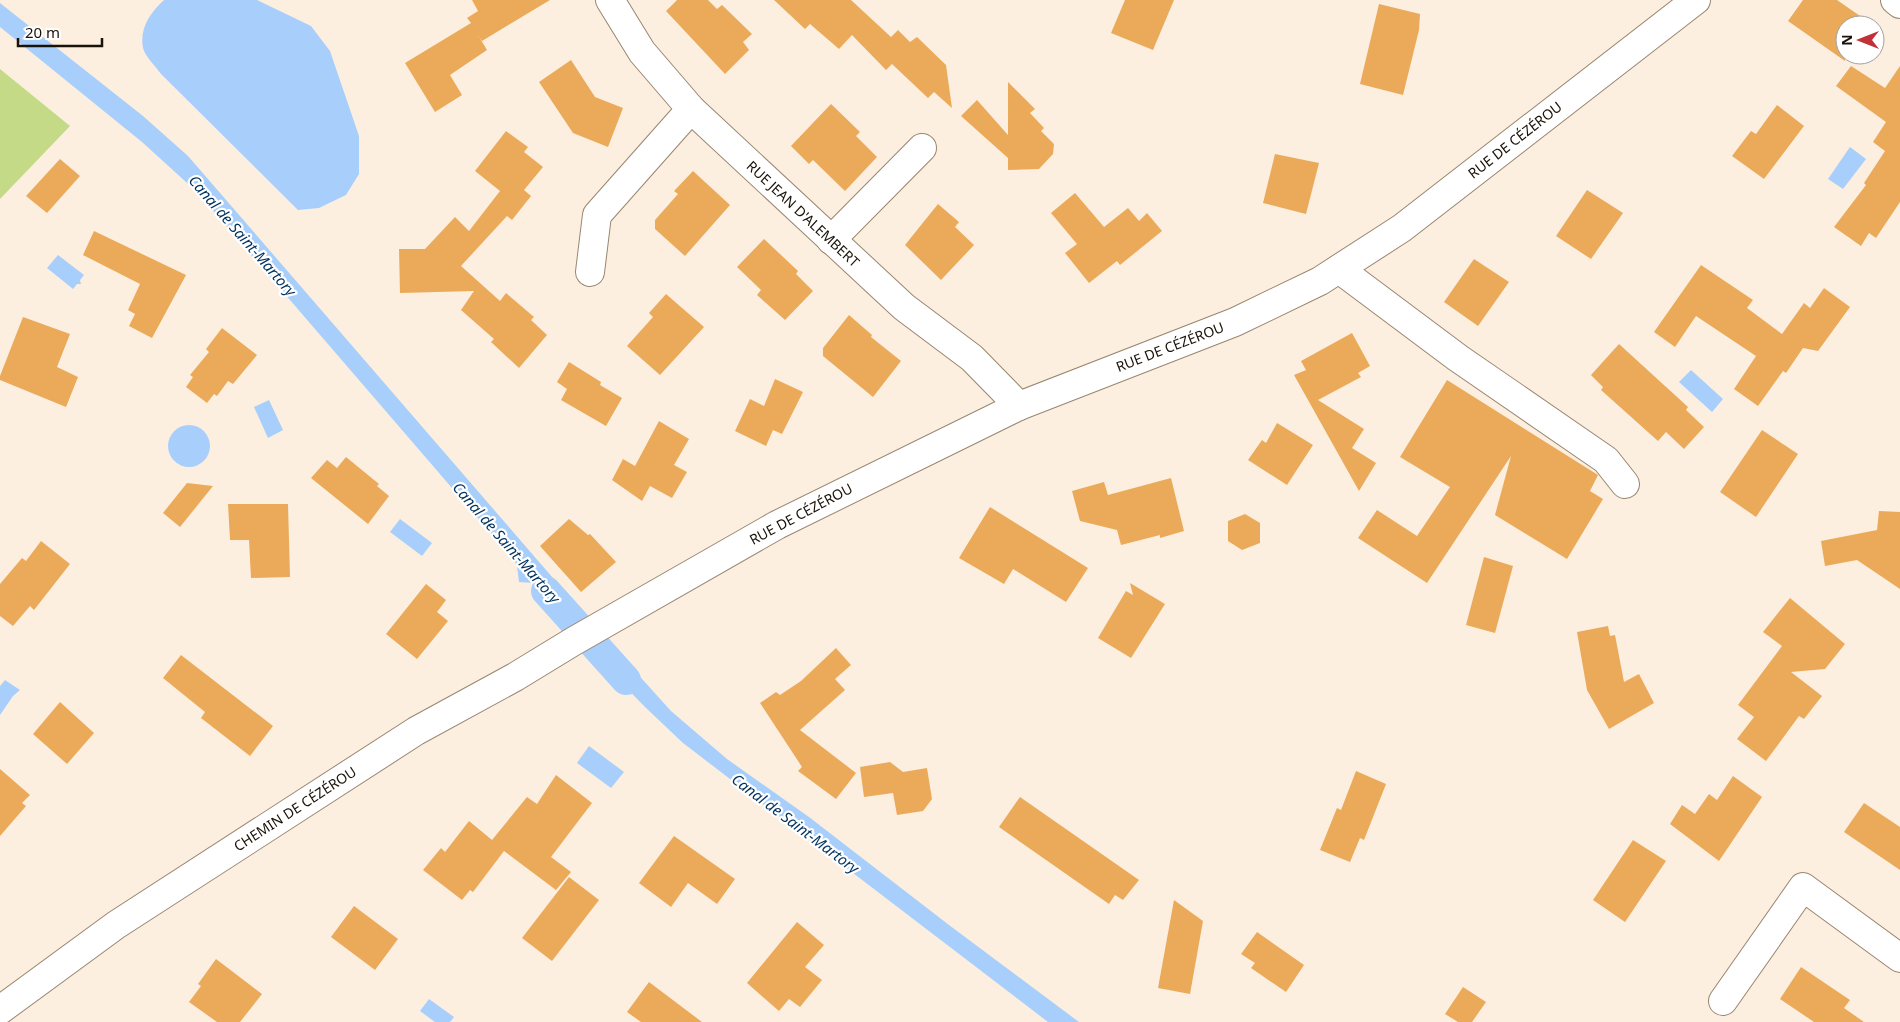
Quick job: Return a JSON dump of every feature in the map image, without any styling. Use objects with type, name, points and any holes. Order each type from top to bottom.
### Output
[{"type":"street","name":"RUE JEAN D'ALEMBERT","points":[[610,0],[642,52],[691,109],[904,307],[972,358],[1019,406]]},
{"type":"street","name":"RUE DE CÉZÉROU","points":[[602,626],[777,525],[1019,406],[1235,322],[1320,281],[1402,228],[1696,0]]},
{"type":"street","points":[[1895,0],[1900,4]]},
{"type":"street","points":[[590,272],[597,215],[691,109]]},
{"type":"street","points":[[831,240],[922,148]]},
{"type":"street","points":[[1339,269],[1458,358],[1606,460],[1625,484]]},
{"type":"street","name":"CHEMIN DE CÉZÉROU","points":[[0,1010],[116,925],[416,731],[515,677],[602,626]]},
{"type":"street","points":[[1723,1002],[1803,888],[1900,958]]},
{"type":"green space","points":[[0,69],[70,126],[0,199]]},
{"type":"water","points":[[164,0],[257,0],[311,26],[330,51],[359,136],[359,174],[346,195],[319,208],[298,210],[161,74],[146,54],[142,41],[147,21]]},
{"type":"water","points":[[0,3],[143,116],[188,156],[585,615],[565,626],[533,583],[519,582],[517,566],[514,560],[197,192],[142,142],[0,27]]},
{"type":"water","points":[[1850,147],[1866,159],[1843,189],[1828,179]]},
{"type":"water","points":[[58,255],[84,275],[80,280],[81,284],[77,284],[73,289],[47,268]]},
{"type":"water","points":[[1691,370],[1723,399],[1712,412],[1679,382]]},
{"type":"water","points":[[269,400],[283,430],[268,438],[254,407]]},
{"type":"water","points":[[189,425],[204,431],[210,446],[204,461],[189,467],[174,461],[168,446],[174,431]]},
{"type":"water","points":[[400,519],[432,543],[422,556],[390,532]]},
{"type":"water","points":[[606,647],[615,649],[671,711],[727,759],[809,817],[1079,1022],[1048,1022],[683,743],[596,657],[594,652]]},
{"type":"water","points":[[5,680],[20,690],[13,696],[0,715],[0,686]]},
{"type":"water","points":[[589,746],[624,772],[611,788],[577,763]]},
{"type":"water","points":[[429,999],[454,1017],[450,1022],[435,1022],[420,1011]]},
{"type":"building","points":[[472,0],[550,0],[482,41],[478,35],[487,50],[450,75],[462,95],[435,112],[405,63],[471,23],[467,18],[478,11]]},
{"type":"building","points":[[677,0],[708,0],[717,9],[722,5],[752,34],[743,42],[749,50],[725,74],[666,11]]},
{"type":"building","points":[[774,0],[851,0],[891,37],[898,30],[910,42],[917,37],[946,65],[952,108],[934,92],[928,98],[892,64],[886,70],[852,35],[839,49],[810,24],[805,29]]},
{"type":"building","points":[[1125,0],[1174,0],[1153,50],[1111,33]]},
{"type":"building","points":[[1803,0],[1837,0],[1859,15],[1835,15],[1835,54],[1788,21]]},
{"type":"building","points":[[1379,4],[1420,14],[1419,30],[1403,95],[1360,84]]},
{"type":"building","points":[[571,60],[595,97],[623,108],[608,147],[573,133],[539,82]]},
{"type":"building","points":[[1851,66],[1885,88],[1900,66],[1900,202],[1876,238],[1869,233],[1861,246],[1834,227],[1866,185],[1864,183],[1885,151],[1873,142],[1886,122],[1836,86]]},
{"type":"building","points":[[1008,82],[1035,109],[1030,113],[1044,128],[1041,131],[1054,144],[1053,154],[1039,169],[1008,170],[1008,158],[961,116],[977,100],[1008,135]]},
{"type":"building","points":[[831,104],[860,132],[856,136],[877,157],[845,191],[813,160],[809,164],[791,146]]},
{"type":"building","points":[[1777,105],[1804,126],[1764,179],[1732,156],[1751,131],[1756,134]]},
{"type":"building","points":[[506,131],[528,147],[524,152],[543,167],[524,190],[531,196],[512,220],[507,216],[461,266],[500,301],[506,293],[534,317],[531,320],[547,335],[519,368],[491,342],[494,339],[461,310],[474,291],[400,293],[399,249],[425,249],[455,217],[469,231],[500,191],[475,171]]},
{"type":"building","points":[[1275,154],[1319,163],[1306,214],[1263,203]]},
{"type":"building","points":[[60,159],[80,176],[47,213],[26,196]]},
{"type":"building","points":[[693,171],[730,205],[685,256],[655,229],[655,220],[678,194],[674,191]]},
{"type":"building","points":[[1587,190],[1623,213],[1591,259],[1556,236]]},
{"type":"building","points":[[1075,193],[1104,227],[1128,208],[1139,221],[1147,213],[1162,231],[1120,265],[1117,261],[1089,283],[1065,253],[1077,244],[1051,213]]},
{"type":"building","points":[[938,204],[959,222],[955,227],[974,245],[941,280],[905,245]]},
{"type":"building","points":[[94,231],[186,275],[152,338],[129,326],[135,314],[128,310],[140,284],[83,255]]},
{"type":"building","points":[[764,239],[798,271],[796,274],[813,291],[785,320],[757,295],[761,290],[737,267]]},
{"type":"building","points":[[1474,259],[1509,282],[1478,326],[1444,302]]},
{"type":"building","points":[[1701,265],[1753,300],[1747,308],[1782,334],[1804,303],[1810,308],[1824,288],[1850,307],[1818,351],[1803,348],[1786,373],[1783,371],[1758,406],[1734,389],[1756,356],[1696,316],[1675,347],[1654,332]]},
{"type":"building","points":[[666,294],[704,327],[660,375],[627,346],[653,317],[649,313]]},
{"type":"building","points":[[849,315],[872,335],[871,337],[901,361],[873,397],[823,356],[823,348]]},
{"type":"building","points":[[23,317],[70,334],[57,367],[78,377],[66,407],[0,380]]},
{"type":"building","points":[[222,328],[257,355],[233,384],[228,381],[217,396],[214,394],[207,403],[186,387],[193,377],[190,375],[209,352],[206,349]]},
{"type":"building","points":[[1352,333],[1370,366],[1358,373],[1361,377],[1318,400],[1364,429],[1352,448],[1376,463],[1359,491],[1294,375],[1306,370],[1301,361]]},
{"type":"building","points":[[1619,344],[1688,407],[1686,410],[1704,427],[1684,449],[1666,432],[1658,441],[1601,390],[1603,387],[1591,375]]},
{"type":"building","points":[[569,362],[601,382],[600,385],[622,398],[606,426],[561,400],[567,389],[557,382]]},
{"type":"building","points":[[775,379],[803,392],[782,434],[773,430],[766,446],[735,431],[750,399],[764,406]]},
{"type":"building","points":[[1447,380],[1598,475],[1590,491],[1603,499],[1567,559],[1495,515],[1511,456],[1427,583],[1358,538],[1377,510],[1417,536],[1450,487],[1400,457]]},
{"type":"building","points":[[659,421],[689,439],[674,465],[687,472],[672,498],[650,486],[642,501],[612,480],[623,459],[635,466]]},
{"type":"building","points":[[1277,423],[1313,445],[1287,485],[1248,460],[1262,440],[1266,443]]},
{"type":"building","points":[[1762,430],[1798,454],[1756,517],[1720,492]]},
{"type":"building","points":[[346,457],[379,484],[377,486],[389,496],[368,524],[311,478],[327,460],[337,468]]},
{"type":"building","points":[[1171,478],[1184,531],[1160,538],[1160,535],[1121,545],[1117,530],[1080,521],[1072,491],[1104,482],[1108,495]]},
{"type":"building","points":[[187,483],[213,486],[180,527],[163,513]]},
{"type":"building","points":[[228,504],[288,504],[290,577],[251,578],[249,540],[230,540]]},
{"type":"building","points":[[990,507],[1088,568],[1066,602],[1013,569],[1004,584],[959,558]]},
{"type":"building","points":[[1879,511],[1900,512],[1900,589],[1857,560],[1825,566],[1821,541],[1877,530]]},
{"type":"building","points":[[1245,514],[1260,523],[1260,543],[1242,550],[1228,541],[1228,521]]},
{"type":"building","points":[[569,519],[588,535],[590,534],[616,562],[581,592],[540,546]]},
{"type":"building","points":[[41,541],[70,564],[34,610],[30,606],[13,626],[0,616],[0,584],[22,558],[26,561]]},
{"type":"building","points":[[1484,557],[1513,566],[1495,633],[1466,625]]},
{"type":"building","points":[[1130,583],[1165,604],[1131,658],[1098,638],[1126,591],[1133,595]]},
{"type":"building","points":[[426,584],[446,600],[437,612],[448,621],[417,659],[386,634]]},
{"type":"building","points":[[1790,598],[1845,644],[1825,669],[1791,672],[1822,696],[1804,719],[1799,716],[1766,761],[1737,739],[1754,717],[1738,705],[1782,646],[1763,632]]},
{"type":"building","points":[[1608,626],[1610,636],[1615,635],[1624,682],[1639,674],[1654,703],[1609,729],[1587,690],[1577,632]]},
{"type":"building","points":[[836,648],[851,665],[835,679],[845,690],[800,730],[856,773],[836,799],[798,771],[802,767],[760,703],[776,692],[780,695],[801,681]]},
{"type":"building","points":[[181,655],[273,726],[250,756],[201,718],[205,712],[163,678]]},
{"type":"building","points":[[60,702],[94,733],[67,764],[33,734]]},
{"type":"building","points":[[890,762],[903,772],[927,768],[932,799],[923,811],[897,815],[893,793],[864,797],[860,767]]},
{"type":"building","points":[[0,769],[30,795],[22,803],[26,806],[0,836]]},
{"type":"building","points":[[1356,771],[1386,784],[1364,840],[1360,838],[1350,862],[1320,850],[1337,808],[1341,810]]},
{"type":"building","points":[[556,775],[592,803],[551,857],[571,872],[556,890],[504,851],[473,892],[470,890],[462,900],[423,870],[441,848],[445,852],[469,821],[492,840],[527,797],[537,804]]},
{"type":"building","points":[[1733,776],[1762,797],[1719,861],[1670,824],[1682,805],[1695,814],[1709,794],[1717,800]]},
{"type":"building","points":[[1020,797],[1139,880],[1123,900],[1115,895],[1109,904],[999,827]]},
{"type":"building","points":[[1864,803],[1900,827],[1900,870],[1844,832]]},
{"type":"building","points":[[674,836],[735,879],[717,904],[688,883],[671,907],[639,883]]},
{"type":"building","points":[[1633,840],[1666,861],[1625,922],[1593,900]]},
{"type":"building","points":[[569,877],[599,900],[552,961],[522,938]]},
{"type":"building","points":[[1174,900],[1203,921],[1190,994],[1158,988]]},
{"type":"building","points":[[354,906],[398,939],[375,970],[331,937]]},
{"type":"building","points":[[797,922],[824,945],[805,967],[822,980],[800,1007],[789,999],[779,1011],[747,983]]},
{"type":"building","points":[[1257,932],[1304,965],[1286,992],[1251,968],[1255,963],[1241,954]]},
{"type":"building","points":[[216,959],[262,994],[240,1022],[217,1022],[189,1002],[201,986],[198,984]]},
{"type":"building","points":[[1801,967],[1850,1000],[1844,1008],[1864,1022],[1814,1022],[1780,999]]},
{"type":"building","points":[[649,982],[702,1022],[641,1022],[627,1012]]},
{"type":"building","points":[[1463,987],[1486,1002],[1472,1022],[1458,1022],[1445,1014]]},
{"type":"waterway","name":"Canal de Saint-Martory","points":[[546,591],[626,680]]}]
